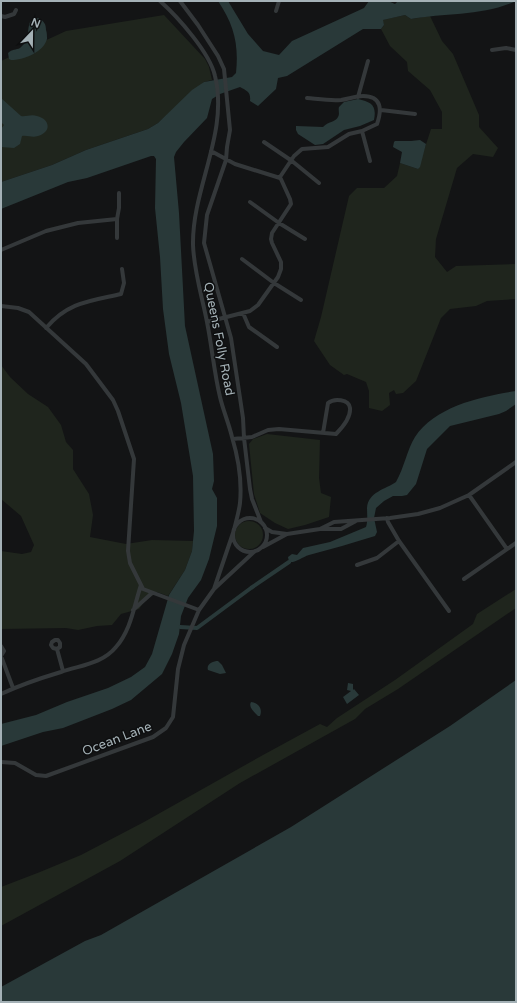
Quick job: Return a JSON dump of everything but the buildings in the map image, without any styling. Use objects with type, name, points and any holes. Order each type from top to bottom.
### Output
[{"type":"street","name":"Queens Folly Road","points":[[160,1],[173,13],[189,32],[208,60],[216,77],[218,124],[210,151],[193,234],[196,272],[207,322],[220,397],[233,439],[239,473],[239,508],[234,531]]},
{"type":"street","name":"Queens Folly Road","points":[[180,1],[218,56],[225,75],[230,130],[226,160],[207,215],[204,243],[231,338],[243,418],[251,494],[261,522]]},
{"type":"street","points":[[276,11],[279,1]]},
{"type":"street","points":[[1,16],[14,14],[16,10]]},
{"type":"street","points":[[492,50],[506,48],[516,50]]},
{"type":"street","points":[[358,97],[368,61]]},
{"type":"street","points":[[280,178],[302,149],[328,147],[349,134],[362,131],[377,124],[380,110],[378,102],[375,99],[362,96],[340,100],[307,98]]},
{"type":"street","points":[[380,110],[415,114]]},
{"type":"street","points":[[362,131],[370,161]]},
{"type":"street","points":[[264,142],[292,161],[319,183]]},
{"type":"street","points":[[207,322],[250,311],[258,305],[274,283],[278,277],[281,262],[272,243],[272,233],[291,204],[280,178],[226,160],[210,151]]},
{"type":"street","points":[[117,238],[120,193]]},
{"type":"street","points":[[250,202],[279,223],[305,238]]},
{"type":"street","points":[[1,250],[46,231],[78,223],[117,220]]},
{"type":"street","points":[[242,259],[274,283],[301,300]]},
{"type":"street","points":[[46,328],[54,318],[66,309],[83,302],[121,294],[124,284],[122,269]]},
{"type":"street","points":[[1,306],[18,308],[29,312],[86,364],[113,400],[134,460],[128,551],[130,563],[143,589],[199,610]]},
{"type":"street","points":[[243,313],[249,327],[278,347]]},
{"type":"street","points":[[233,439],[252,438],[268,430],[279,429],[323,433],[336,434],[343,427],[350,410],[346,402],[336,399],[331,400],[328,403],[323,433]]},
{"type":"street","points":[[320,529],[334,522],[418,514],[440,508],[469,495],[516,462]]},
{"type":"street","points":[[469,495],[507,549]]},
{"type":"street","points":[[387,518],[399,541],[449,611]]},
{"type":"street","points":[[260,548],[266,542],[267,538],[265,528],[261,522],[256,519],[246,519],[240,522],[234,531],[234,541],[239,548],[247,551],[255,551],[287,534]]},
{"type":"street","points":[[265,528],[272,532],[287,534],[320,529],[341,529],[361,520]]},
{"type":"street","name":"Ocean Lane","points":[[214,589],[234,531]]},
{"type":"street","points":[[357,565],[377,558],[399,541]]},
{"type":"street","points":[[464,579],[516,543]]},
{"type":"street","name":"Ocean Lane","points":[[1,762],[15,763],[36,775],[46,776],[153,737],[160,733],[174,717],[178,669],[182,649],[199,610],[214,589],[255,551]]},
{"type":"street","points":[[1,694],[13,688],[63,671],[88,665],[104,659],[117,647],[128,626],[141,585]]},
{"type":"street","points":[[133,611],[152,593]]},
{"type":"street","points":[[1,646],[4,652],[1,656],[13,688]]},
{"type":"street","points":[[57,648],[63,671]]},
{"type":"shaded area","points":[[218,1],[228,1],[248,34],[263,51],[279,55],[292,41],[364,8],[369,1],[388,1],[395,4],[398,1],[516,1],[504,6],[478,12],[411,19],[405,15],[383,20],[384,25],[381,29],[363,29],[287,76],[278,78],[276,89],[258,106],[250,101],[247,91],[240,87],[220,94],[212,99],[207,118],[184,142],[174,157],[179,213],[185,326],[213,454],[214,481],[212,489],[217,498],[217,526],[209,559],[201,580],[188,598],[181,616],[179,634],[172,654],[162,674],[131,700],[112,709],[63,728],[43,732],[1,746],[1,724],[36,715],[67,702],[108,688],[131,677],[145,667],[152,654],[169,595],[185,570],[192,551],[194,531],[193,476],[181,403],[169,354],[163,309],[155,208],[156,159],[154,156],[151,156],[87,178],[68,182],[1,209],[1,182],[52,165],[86,150],[148,129],[158,123],[192,90],[204,82],[232,77],[236,73],[236,44],[232,27]]},
{"type":"shaded area","points":[[164,15],[205,59],[209,67],[212,80],[204,82],[158,123],[148,129],[86,150],[52,165],[1,182],[1,61],[66,31]]},
{"type":"shaded area","points":[[405,15],[411,19],[430,16],[442,41],[453,54],[479,115],[479,127],[498,148],[493,157],[473,154],[457,168],[436,239],[435,257],[447,272],[456,266],[516,264],[516,299],[487,301],[476,306],[450,309],[441,318],[416,381],[403,393],[396,394],[394,390],[389,393],[390,405],[382,411],[369,408],[369,391],[366,382],[347,374],[344,375],[330,365],[314,341],[349,196],[357,188],[384,188],[397,176],[400,163],[418,169],[431,129],[442,129],[442,112],[430,90],[408,71],[407,62],[390,46],[381,29],[384,25],[382,20]]},
{"type":"shaded area","points":[[38,18],[46,26],[47,39],[45,44],[32,55],[16,60],[9,59],[8,53],[12,50],[20,48],[26,42],[30,22]]},
{"type":"shaded area","points":[[1,98],[21,116],[35,115],[45,120],[48,126],[46,132],[36,137],[22,136],[20,144],[14,148],[1,147],[1,129],[4,125],[1,122]]},
{"type":"shaded area","points":[[358,99],[366,101],[372,105],[375,111],[374,120],[360,126],[344,130],[323,144],[315,145],[298,134],[296,126],[323,127],[337,119],[339,115],[339,107],[344,102]]},
{"type":"shaded area","points":[[420,140],[426,144],[420,167],[418,169],[400,163],[402,152],[393,147],[394,142]]},
{"type":"shaded area","points":[[1,365],[10,377],[28,394],[48,407],[61,425],[66,442],[73,450],[73,469],[89,494],[93,515],[90,537],[126,544],[152,540],[193,541],[192,551],[185,570],[168,596],[157,592],[144,602],[139,609],[121,614],[112,625],[78,630],[66,628],[1,629],[1,551],[22,554],[31,552],[34,545],[21,516],[1,499]]},
{"type":"shaded area","points":[[516,391],[516,404],[506,411],[450,426],[427,449],[416,484],[407,495],[393,496],[376,508],[374,518],[377,532],[375,536],[309,555],[294,562],[289,562],[288,557],[292,554],[297,555],[303,548],[330,542],[366,527],[367,508],[371,498],[378,492],[396,482],[415,437],[424,426],[435,417],[461,404],[489,396]]},
{"type":"shaded area","points":[[267,434],[320,440],[319,478],[321,493],[331,497],[329,517],[288,529],[275,523],[260,513],[254,494],[249,444],[253,439]]},
{"type":"shaded area","points":[[249,521],[259,525],[263,535],[259,545],[249,549],[239,545],[235,535],[239,525]]},
{"type":"shaded area","points":[[516,589],[516,608],[398,689],[365,709],[355,719],[240,783],[120,861],[1,926],[1,887],[81,855],[144,822],[320,724],[327,727],[337,718],[395,680],[473,624],[477,614]]},
{"type":"shaded area","points":[[218,661],[226,673],[220,674],[208,670],[208,666],[212,662]]},
{"type":"shaded area","points":[[516,680],[516,1002],[1,1002],[1,987],[85,941],[101,935],[291,827],[450,726]]},
{"type":"shaded area","points":[[348,683],[353,684],[353,690],[354,689],[359,695],[347,704],[343,697],[351,691],[347,690]]},
{"type":"shaded area","points":[[251,702],[256,703],[259,706],[261,711],[260,716],[258,716],[250,706]]},
{"type":"waterway","points":[[180,627],[197,628],[289,562]]}]
